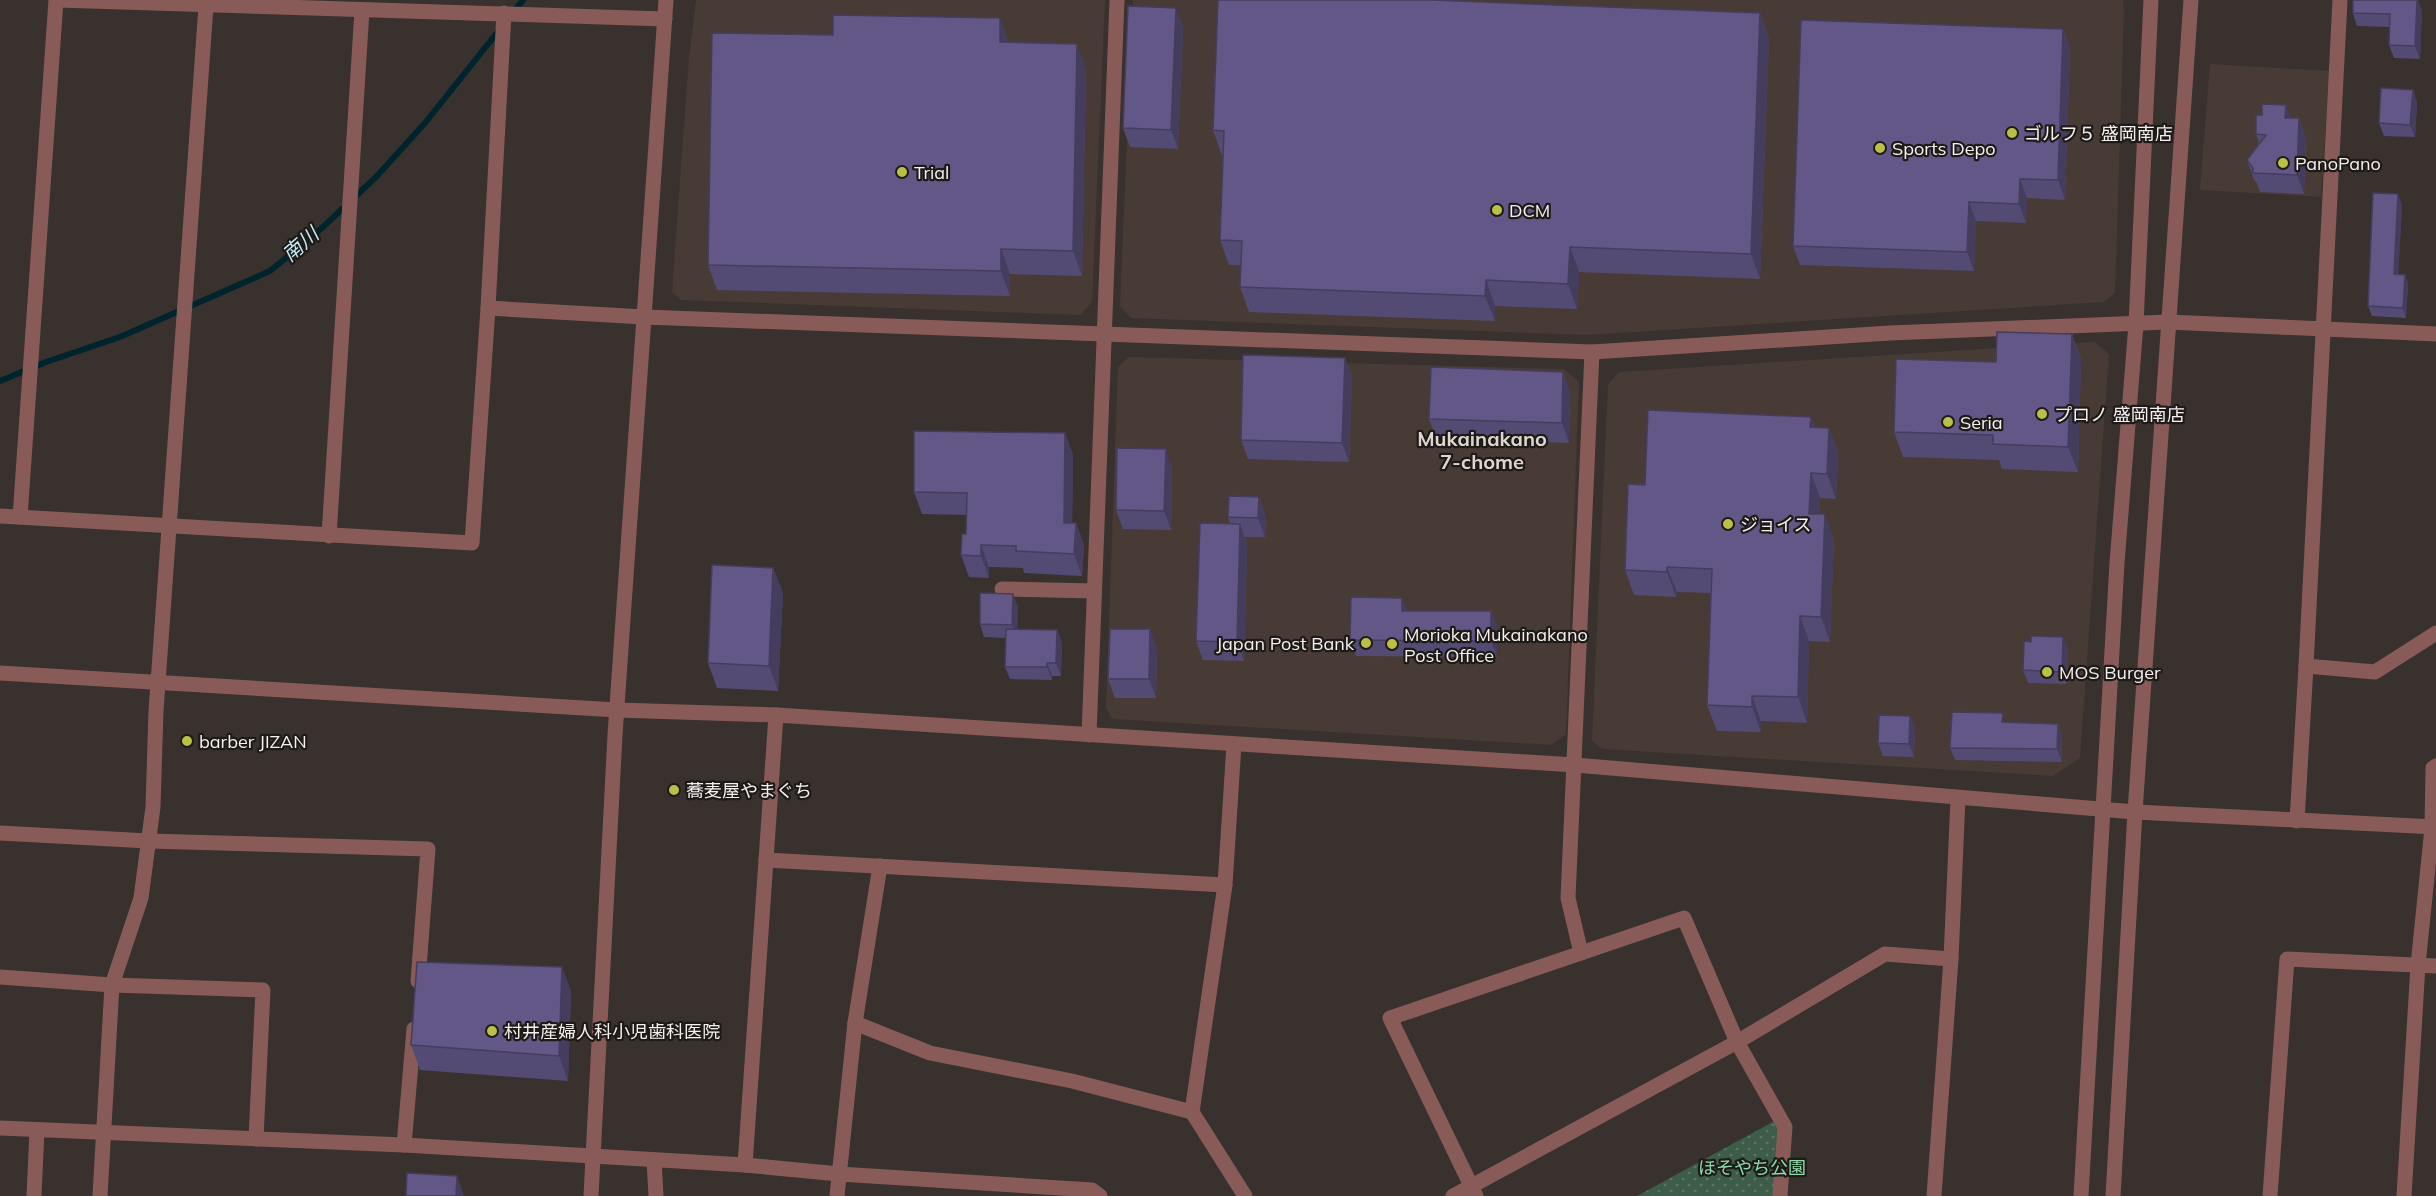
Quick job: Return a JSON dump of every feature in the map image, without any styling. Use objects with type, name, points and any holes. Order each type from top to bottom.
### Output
[{"type":"street","points":[[20,517],[57,0],[665,19]]},
{"type":"street","points":[[591,1196],[617,710],[666,0]]},
{"type":"street","points":[[1089,735],[1117,0]]},
{"type":"street","points":[[2081,1196],[2116,563],[2136,324],[2151,0]]},
{"type":"street","points":[[2113,1196],[2135,812],[2191,0]]},
{"type":"street","points":[[2297,821],[2340,0]]},
{"type":"street","points":[[100,1196],[112,985],[141,898],[153,807],[158,681],[206,6]]},
{"type":"street","points":[[329,536],[362,10]]},
{"type":"street","points":[[0,516],[472,543],[488,308],[504,13]]},
{"type":"street","points":[[488,308],[644,317],[1592,352],[1890,333],[2168,322],[2436,334]]},
{"type":"street","points":[[1581,953],[1568,898],[1592,352]]},
{"type":"street","points":[[1002,589],[1094,591]]},
{"type":"street","points":[[2306,666],[2376,672],[2436,633]]},
{"type":"street","points":[[0,673],[617,710],[776,715],[1575,765],[2135,812],[2434,827]]},
{"type":"street","points":[[745,1165],[776,715]]},
{"type":"street","points":[[1234,744],[1225,885],[1192,1112],[1245,1196]]},
{"type":"street","points":[[2404,1196],[2418,965],[2434,827],[2433,768],[2436,766]]},
{"type":"street","points":[[1934,1196],[1951,959],[1958,798]]},
{"type":"street","points":[[0,832],[149,841],[428,849],[404,1145]]},
{"type":"street","points":[[766,860],[1225,885]]},
{"type":"street","points":[[837,1196],[855,1023],[880,866]]},
{"type":"street","points":[[1474,1191],[1390,1018],[1684,918],[1737,1042],[1785,1127],[1780,1196]]},
{"type":"street","points":[[1453,1196],[1474,1191],[1737,1042],[1885,954],[1951,959]]},
{"type":"street","points":[[2270,1196],[2287,959],[2436,966]]},
{"type":"street","points":[[0,977],[112,985],[263,990],[256,1139]]},
{"type":"street","points":[[855,1023],[930,1053],[1072,1082],[1192,1112]]},
{"type":"street","points":[[0,1128],[404,1145],[745,1165],[839,1174],[1092,1190],[1100,1196]]},
{"type":"street","points":[[33,1196],[37,1131]]},
{"type":"street","points":[[654,1160],[656,1196]]},
{"type":"shaded area","name":"Trial","points":[[696,0],[1105,0],[1092,302],[1081,315],[681,300],[672,292],[689,57]]},
{"type":"shaded area","points":[[1133,0],[2123,0],[2115,293],[2104,302],[1586,335],[1131,318],[1120,306]]},
{"type":"shaded area","points":[[2210,64],[2329,71],[2321,197],[2200,190]]},
{"type":"shaded area","points":[[2095,342],[2109,354],[2080,758],[2053,776],[1602,749],[1592,741],[1608,384],[1619,372]]},
{"type":"shaded area","points":[[1129,357],[1564,369],[1579,382],[1566,734],[1552,745],[1113,719],[1106,709],[1118,367]]},
{"type":"green space","name":"ほそやち公園","points":[[1780,1118],[1780,1196],[1637,1196]]},
{"type":"building","name":"DCM","points":[[1218,0],[1432,0],[1760,13],[1751,254],[1570,247],[1568,284],[1486,280],[1485,296],[1240,287],[1242,241],[1220,240],[1224,131],[1213,130]]},
{"type":"building","points":[[2353,0],[2417,0],[2415,46],[2389,45],[2390,14],[2353,13]]},
{"type":"building","points":[[1128,6],[1176,8],[1171,130],[1123,128]]},
{"type":"building","name":"Trial","points":[[833,15],[1000,18],[1000,42],[1077,44],[1073,251],[1001,249],[1001,271],[708,265],[712,33],[833,35]]},
{"type":"building","points":[[1801,20],[2063,29],[2058,180],[2020,179],[2019,204],[1969,202],[1967,252],[1793,246]]},
{"type":"building","points":[[2381,88],[2413,90],[2410,125],[2379,123]]},
{"type":"building","points":[[2262,104],[2286,105],[2285,118],[2299,118],[2297,175],[2253,173],[2253,168],[2247,160],[2266,135],[2256,134],[2256,115],[2262,115]]},
{"type":"building","points":[[2373,193],[2398,194],[2394,274],[2405,275],[2403,308],[2368,306]]},
{"type":"building","points":[[1997,332],[2072,334],[2068,447],[1993,444],[1993,435],[1894,432],[1896,359],[1996,362]]},
{"type":"building","points":[[1243,355],[1345,358],[1342,443],[1241,440]]},
{"type":"building","points":[[1431,367],[1563,372],[1562,423],[1429,419]]},
{"type":"building","name":"ジョイス","points":[[1648,410],[1811,417],[1810,427],[1829,428],[1827,474],[1811,473],[1809,514],[1825,514],[1821,617],[1800,616],[1798,697],[1752,696],[1752,707],[1707,705],[1712,569],[1667,567],[1667,572],[1625,570],[1628,484],[1645,485]]},
{"type":"building","points":[[914,431],[1065,433],[1064,523],[1076,523],[1074,554],[1016,551],[1016,546],[981,545],[981,556],[961,555],[962,534],[966,534],[967,493],[914,492]]},
{"type":"building","points":[[1117,448],[1166,449],[1164,511],[1116,510]]},
{"type":"building","points":[[1229,496],[1259,497],[1258,518],[1228,517]]},
{"type":"building","points":[[1200,523],[1240,524],[1237,642],[1196,641]]},
{"type":"building","points":[[712,565],[773,568],[769,666],[708,663]]},
{"type":"building","points":[[980,593],[1013,594],[1012,625],[980,624]]},
{"type":"building","points":[[1351,597],[1402,598],[1402,611],[1491,611],[1491,641],[1350,640]]},
{"type":"building","points":[[1006,629],[1057,630],[1056,663],[1047,663],[1047,667],[1005,667]]},
{"type":"building","points":[[1110,629],[1150,629],[1149,679],[1108,679]]},
{"type":"building","points":[[2031,636],[2063,637],[2062,672],[2023,670],[2024,641],[2031,642]]},
{"type":"building","points":[[1952,712],[2003,713],[2002,722],[2058,724],[2057,749],[1950,748]]},
{"type":"building","points":[[1879,715],[1910,716],[1909,744],[1878,743]]},
{"type":"building","name":"村井産婦人科小児歯科医院","points":[[417,962],[562,967],[559,1056],[411,1045]]},
{"type":"building","points":[[407,1173],[457,1176],[456,1196],[406,1196]]},
{"type":"waterway","name":"南川","points":[[514,11],[523,0]]},
{"type":"waterway","name":"南川","points":[[0,381],[46,362],[120,337],[270,271],[322,228],[376,177],[425,123],[500,29]]},
{"type":"place","name":"ゴルフ５ 盛岡南店","points":[[2012,133]]},
{"type":"place","name":"Sports Depo","points":[[1880,148]]},
{"type":"place","name":"PanoPano","points":[[2283,163]]},
{"type":"place","name":"Trial","points":[[902,172]]},
{"type":"place","name":"DCM","points":[[1497,210]]},
{"type":"place","name":"プロノ 盛岡南店","points":[[2042,414]]},
{"type":"place","name":"Seria","points":[[1948,422]]},
{"type":"place","name":"ジョイス","points":[[1728,524]]},
{"type":"place","name":"Japan Post Bank","points":[[1366,643]]},
{"type":"place","name":"Morioka Mukainakano Post Office","points":[[1392,644]]},
{"type":"place","name":"MOS Burger","points":[[2047,672]]},
{"type":"place","name":"barber JIZAN","points":[[187,741]]},
{"type":"place","name":"蕎麦屋やまぐち","points":[[674,790]]},
{"type":"place","name":"村井産婦人科小児歯科医院","points":[[492,1031]]},
{"type":"district","name":"Mukainakano 7-chome","points":[[1482,450]]}]
